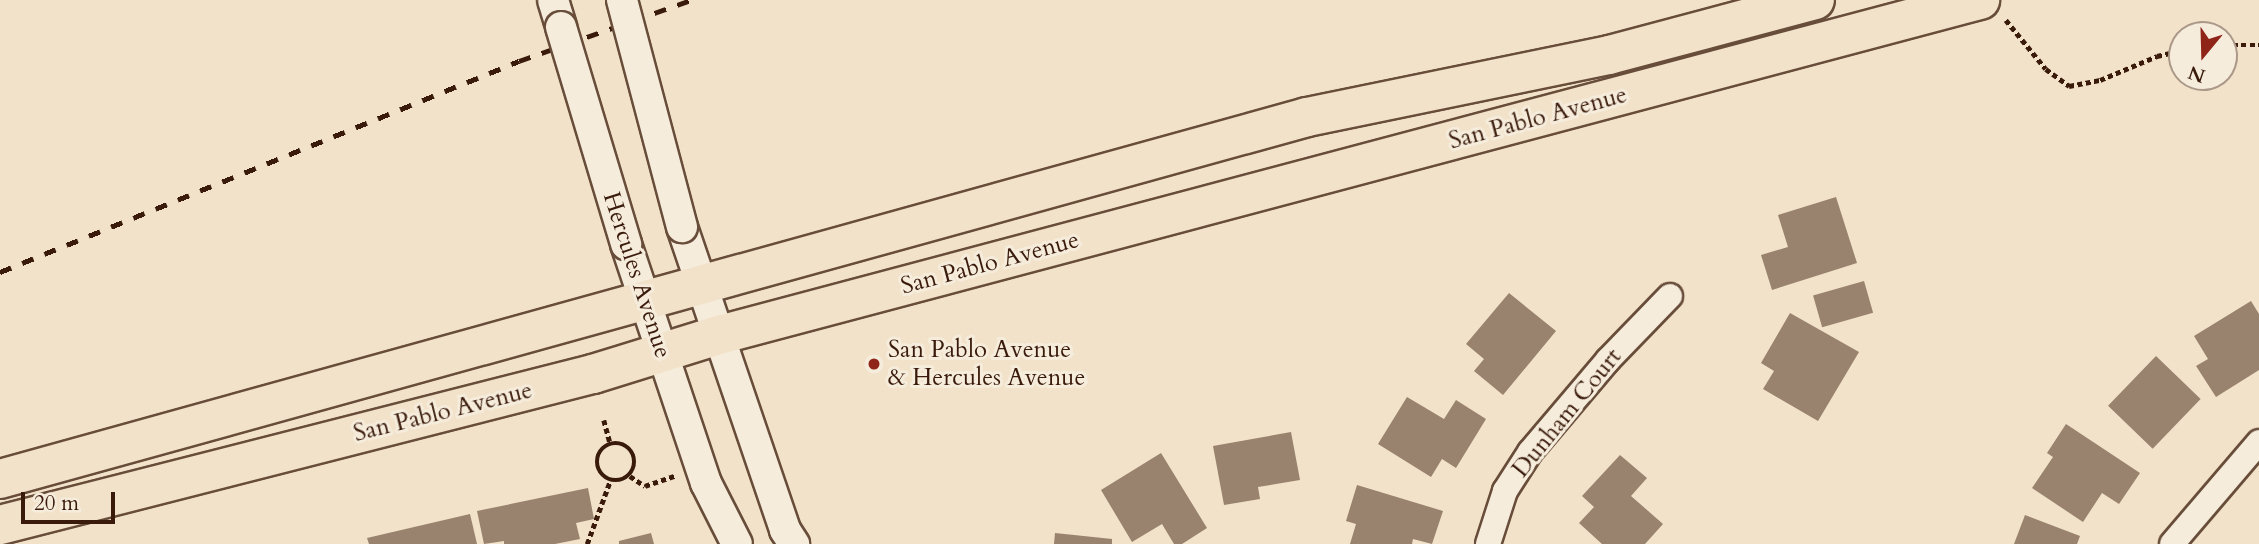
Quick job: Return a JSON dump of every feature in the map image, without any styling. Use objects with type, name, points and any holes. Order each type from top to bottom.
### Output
[{"type":"main road","name":"San Pablo Avenue","points":[[0,479],[1307,117],[1609,55],[1815,0]]},
{"type":"main road","name":"San Pablo Avenue","points":[[0,525],[661,354],[719,335],[1990,7]]},
{"type":"street","name":"Hercules Avenue","points":[[553,0],[661,354],[706,483],[737,544]]},
{"type":"street","points":[[622,0],[700,285],[785,530],[794,544]]},
{"type":"street","name":"Dunham Court","points":[[1488,544],[1505,491],[1530,452],[1608,360],[1670,296]]},
{"type":"street","points":[[2172,544],[2259,442]]},
{"type":"path","points":[[1990,7],[2046,69],[2069,86],[2100,80],[2168,53]]},
{"type":"path","points":[[2238,45],[2259,45]]},
{"type":"path","points":[[604,420],[610,443]]},
{"type":"path","points":[[610,443],[625,445],[632,451],[636,464],[624,480],[610,481],[600,473],[596,459],[610,443]]},
{"type":"path","points":[[630,475],[645,486],[676,476]]},
{"type":"path","points":[[587,544],[610,481]]},
{"type":"building","points":[[1836,197],[1857,263],[1772,290],[1761,255],[1788,247],[1778,215]]},
{"type":"building","points":[[1864,281],[1873,313],[1822,327],[1813,296]]},
{"type":"building","points":[[1509,293],[1556,331],[1503,395],[1474,371],[1484,359],[1466,344]]},
{"type":"building","points":[[2251,301],[2259,314],[2259,370],[2216,397],[2196,366],[2208,359],[2194,336]]},
{"type":"building","points":[[1790,313],[1859,352],[1818,421],[1763,389],[1774,371],[1761,363]]},
{"type":"building","points":[[2156,356],[2201,399],[2153,449],[2108,406]]},
{"type":"building","points":[[1407,397],[1444,419],[1456,400],[1486,419],[1456,468],[1442,459],[1431,477],[1378,444]]},
{"type":"building","points":[[2066,424],[2140,473],[2119,504],[2102,493],[2083,522],[2032,488],[2053,457],[2047,453]]},
{"type":"building","points":[[1291,432],[1300,480],[1258,487],[1260,499],[1224,505],[1213,446]]},
{"type":"building","points":[[1161,453],[1207,528],[1182,544],[1174,544],[1162,524],[1132,542],[1101,490]]},
{"type":"building","points":[[1620,455],[1647,478],[1631,496],[1663,524],[1645,544],[1602,544],[1579,523],[1594,507],[1582,496]]},
{"type":"building","points":[[1357,485],[1443,511],[1432,544],[1413,539],[1412,544],[1350,544],[1356,524],[1346,521]]},
{"type":"building","points":[[588,488],[594,519],[576,523],[580,539],[555,544],[504,544],[504,541],[484,544],[477,511]]},
{"type":"building","points":[[470,514],[477,544],[369,544],[367,538]]},
{"type":"building","points":[[2025,515],[2080,536],[2077,544],[2014,544]]},
{"type":"building","points":[[651,533],[654,544],[619,544],[619,541]]},
{"type":"building","points":[[1055,533],[1112,539],[1112,544],[1054,544]]},
{"type":"railway","points":[[0,272],[519,61],[691,0]]},
{"type":"place","name":"San Pablo Avenue & Hercules Avenue","points":[[874,364]]}]
